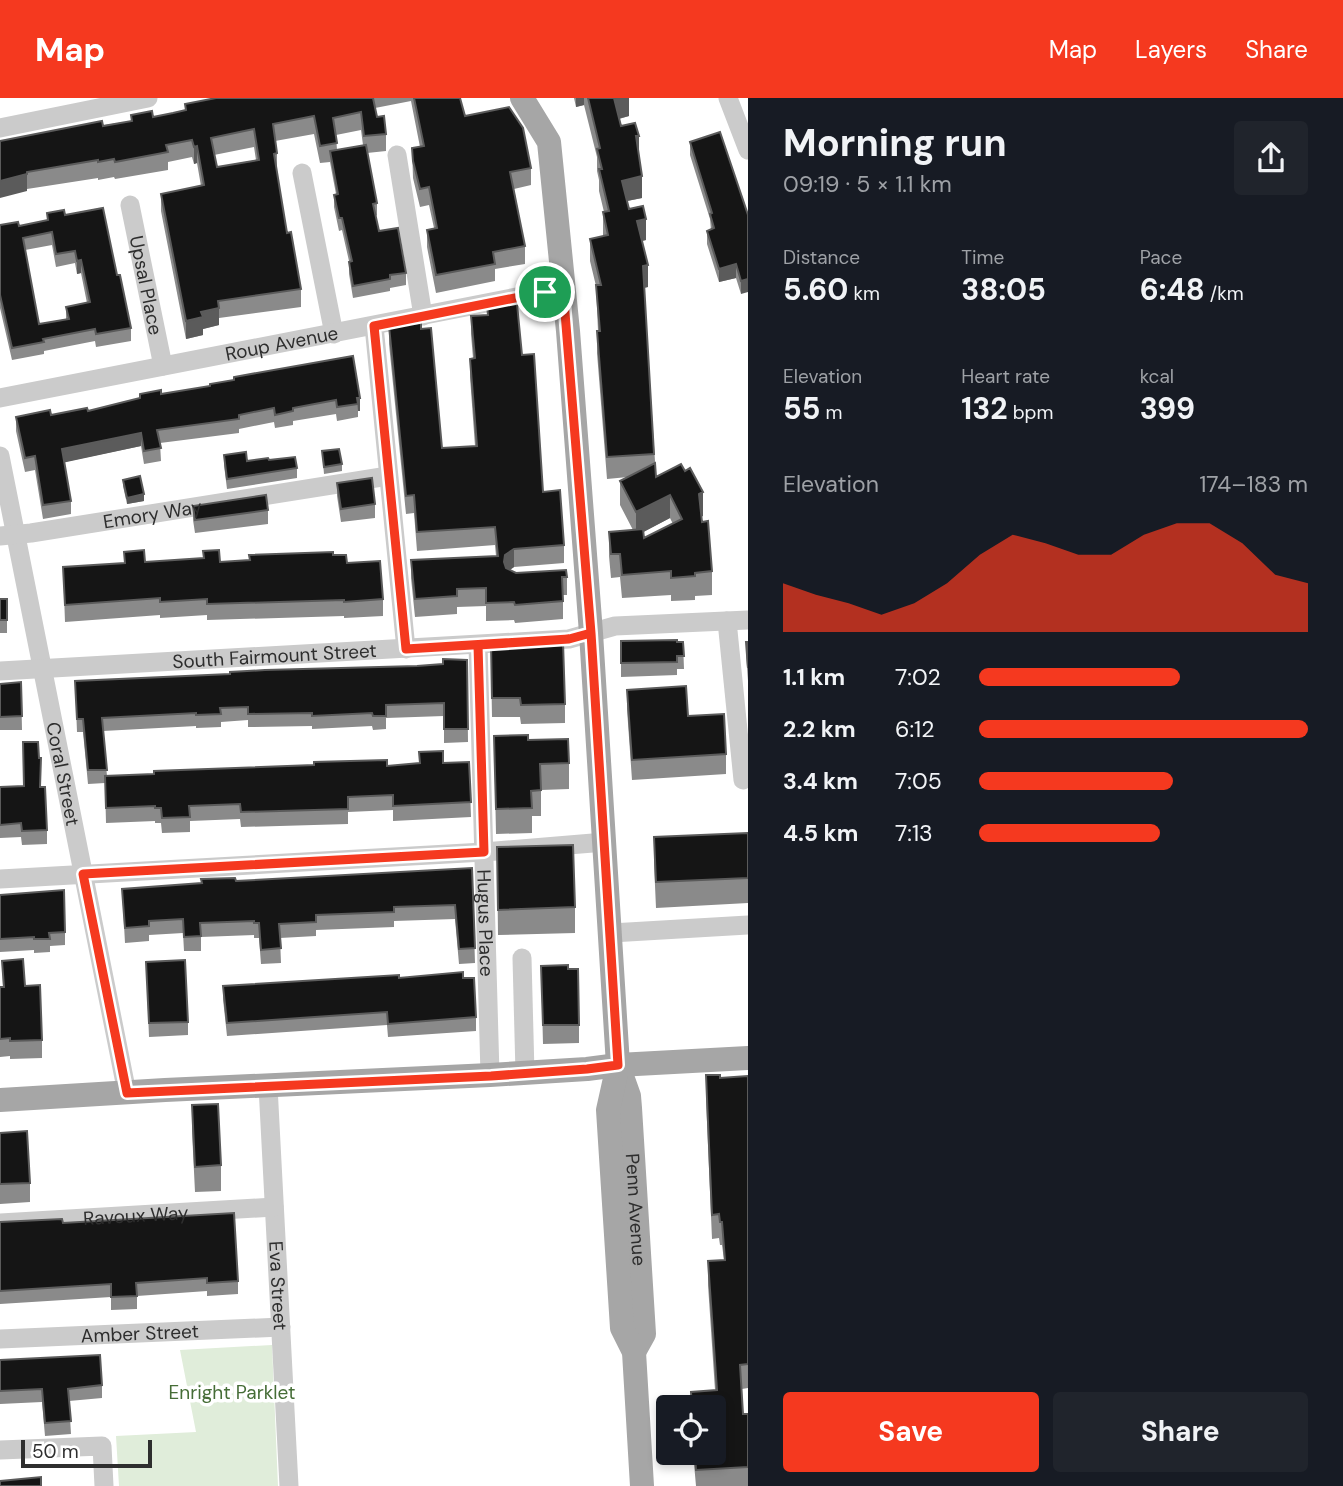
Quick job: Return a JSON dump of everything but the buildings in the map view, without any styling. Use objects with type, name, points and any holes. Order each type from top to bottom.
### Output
[{"type":"main road","name":"Penn Avenue","points":[[522,98],[549,142],[563,288],[578,574],[591,633],[611,933],[618,1065],[608,1110],[622,1328],[634,1352],[642,1486]]},
{"type":"main road","points":[[0,1100],[491,1076],[748,1058]]},
{"type":"street","points":[[0,128],[148,98]]},
{"type":"street","points":[[728,98],[748,150]]},
{"type":"street","points":[[397,155],[423,316]]},
{"type":"street","points":[[302,173],[334,334]]},
{"type":"street","name":"Upsal Place","points":[[130,205],[163,366]]},
{"type":"street","name":"Roup Avenue","points":[[0,398],[563,288]]},
{"type":"street","points":[[374,326],[406,649]]},
{"type":"street","name":"Coral Street","points":[[0,456],[8,535],[42,668],[127,1093]]},
{"type":"street","name":"Emory Way","points":[[8,535],[388,476]]},
{"type":"street","name":"South Fairmount Street","points":[[0,671],[569,639],[615,626],[748,620]]},
{"type":"street","points":[[727,621],[743,780]]},
{"type":"street","name":"Hugus Place","points":[[478,645],[491,1076]]},
{"type":"street","points":[[0,879],[484,852],[605,842]]},
{"type":"street","points":[[611,933],[748,925]]},
{"type":"street","points":[[522,958],[525,1073]]},
{"type":"street","name":"Eva Street","points":[[268,1086],[289,1486]]},
{"type":"street","name":"Ravoux Way","points":[[0,1223],[274,1207]]},
{"type":"street","name":"Amber Street","points":[[0,1339],[281,1326]]},
{"type":"street","points":[[0,1450],[102,1446],[104,1486]]},
{"type":"green space","name":"Enright Parklet","points":[[272,1345],[278,1486],[119,1486],[116,1436],[196,1432],[180,1350]]},
{"type":"route","points":[[545,292],[374,326],[388,476],[406,649],[569,639],[591,633],[618,1065],[491,1076],[127,1093],[83,874],[484,852],[478,645],[569,639],[591,633],[563,288],[545,292]]}]
